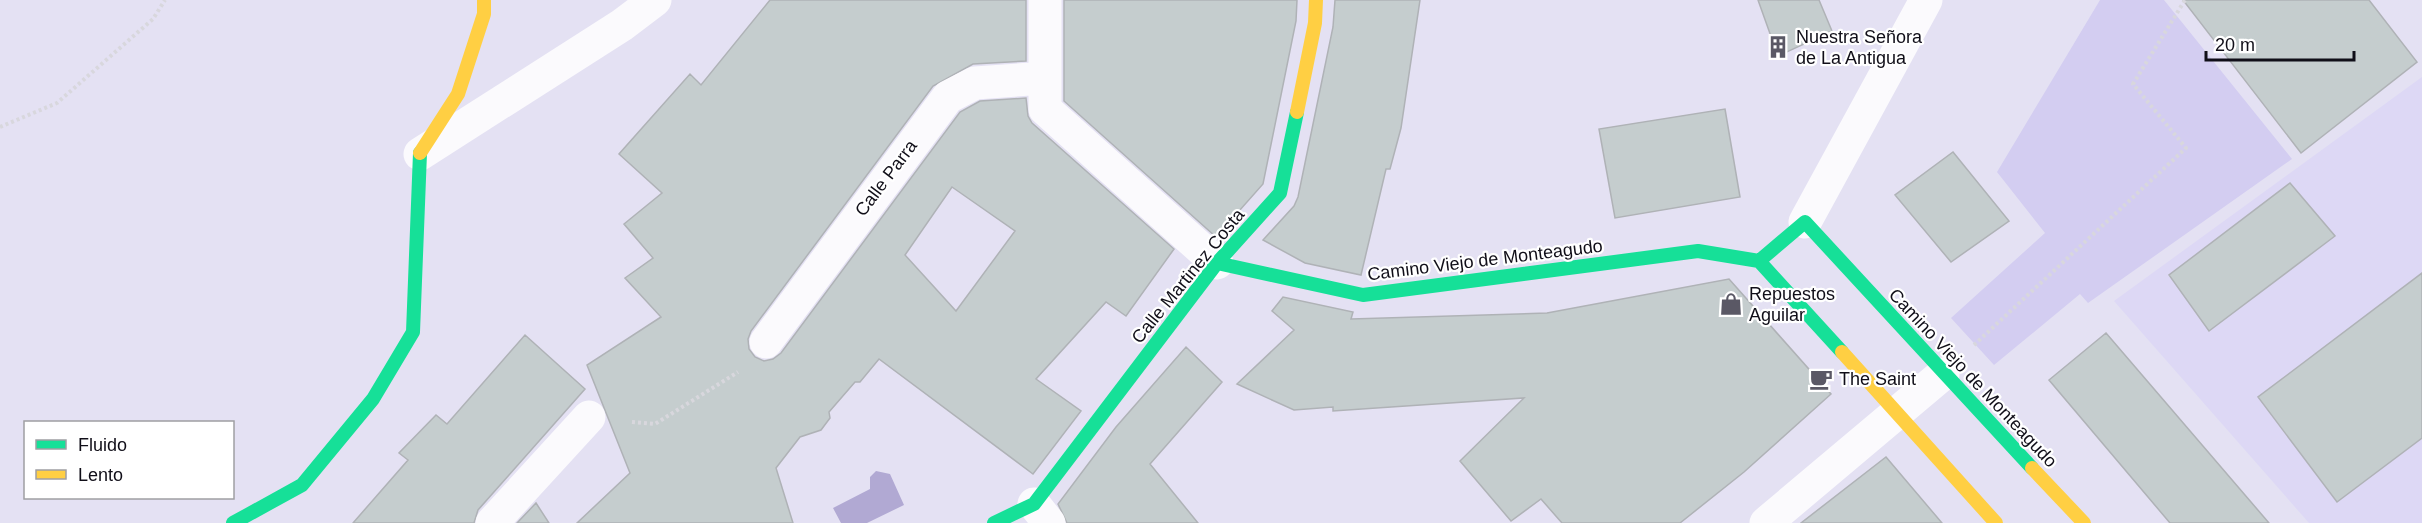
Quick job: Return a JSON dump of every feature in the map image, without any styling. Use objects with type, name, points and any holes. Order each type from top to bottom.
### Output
[{"type":"street","points":[[233,523],[302,486],[373,399],[413,332],[420,154],[458,94],[484,14],[484,0]]},
{"type":"street","points":[[420,154],[622,25],[655,0]]},
{"type":"street","points":[[1046,0],[1045,109],[1216,263]]},
{"type":"street","name":"Calle Martinez Costa","points":[[994,523],[1042,514],[1216,263],[1280,193],[1315,23],[1316,0]]},
{"type":"street","points":[[1926,0],[1805,222],[1759,261],[1996,523]]},
{"type":"street","name":"Calle Parra","points":[[766,342],[948,97],[975,83],[1045,78]]},
{"type":"street","name":"Camino Viejo de Monteagudo","points":[[1805,222],[1942,374],[2084,523]]},
{"type":"street","name":"Camino Viejo de Monteagudo","points":[[1216,263],[1363,294],[1698,251],[1759,261]]},
{"type":"street","points":[[1766,523],[1942,374]]},
{"type":"street","points":[[492,523],[589,417]]},
{"type":"path","points":[[0,127],[57,103],[153,19],[165,0]]},
{"type":"path","points":[[1942,374],[2187,148],[2133,84],[2185,0]]},
{"type":"path","points":[[638,423],[655,424],[734,377],[766,342]]},
{"type":"shaded area","points":[[2100,0],[2164,0],[2292,159],[2088,303],[2080,294],[1994,365],[1951,318],[2045,233],[1997,172]]},
{"type":"shaded area","points":[[2422,77],[2422,523],[2309,523],[2114,301]]},
{"type":"shaded area","points":[[876,471],[890,474],[904,505],[867,523],[841,523],[833,508],[870,489],[870,477]]},
{"type":"building","points":[[770,0],[1026,0],[1026,61],[973,64],[933,86],[751,331],[748,339],[749,349],[755,357],[764,361],[773,359],[781,353],[960,112],[980,101],[1026,98],[1028,116],[1032,123],[1174,249],[1126,316],[1106,302],[1036,379],[1081,411],[1033,474],[879,359],[860,382],[855,382],[829,412],[830,418],[821,430],[800,437],[776,468],[793,523],[577,523],[630,473],[587,365],[661,317],[625,278],[653,258],[624,224],[662,193],[619,154],[690,74],[701,85]],"holes":[[[952,187],[1015,231],[956,311],[905,255]]]},
{"type":"building","points":[[1064,0],[1297,0],[1296,21],[1263,184],[1216,237],[1064,101]]},
{"type":"building","points":[[1335,0],[1420,0],[1401,128],[1390,169],[1386,169],[1361,275],[1305,263],[1263,240],[1294,206],[1298,197],[1333,27]]},
{"type":"building","name":"Nuestra Señora de La Antigua","points":[[1758,0],[1819,0],[1832,31],[1778,56]]},
{"type":"building","points":[[2183,0],[2369,0],[2417,62],[2301,153]]},
{"type":"building","points":[[1725,109],[1740,197],[1615,218],[1599,129]]},
{"type":"building","points":[[1953,152],[2009,221],[1951,262],[1895,195]]},
{"type":"building","points":[[2290,183],[2335,236],[2209,331],[2169,275]]},
{"type":"building","points":[[2422,273],[2422,438],[2337,502],[2258,397]]},
{"type":"building","points":[[1729,279],[1831,394],[1744,472],[1680,523],[1562,523],[1541,499],[1511,521],[1460,461],[1524,398],[1333,411],[1333,407],[1294,410],[1237,384],[1294,330],[1272,311],[1283,297],[1353,312],[1351,319],[1547,313]]},
{"type":"building","points":[[2106,333],[2269,523],[2170,523],[2049,380]]},
{"type":"building","points":[[525,335],[585,389],[478,510],[474,523],[353,523],[408,460],[399,453],[436,415],[447,424]]},
{"type":"building","points":[[1186,347],[1222,382],[1150,464],[1198,523],[1067,523],[1058,504],[1116,427]]},
{"type":"building","points":[[1886,457],[1942,523],[1801,523]]},
{"type":"building","points":[[536,503],[549,523],[517,523]]},
{"type":"traffic: fast","points":[[994,523],[1034,504],[1217,263],[1280,193],[1297,112]]},
{"type":"traffic: fast","points":[[233,523],[302,485],[373,399],[413,332],[420,153]]},
{"type":"traffic: fast","points":[[1759,261],[1805,222],[2032,468]]},
{"type":"traffic: fast","points":[[1217,263],[1363,295],[1698,251],[1759,261],[1842,352]]},
{"type":"traffic: slow","points":[[420,153],[458,94],[484,14],[484,0]]},
{"type":"traffic: slow","points":[[1297,112],[1315,23],[1316,0]]},
{"type":"traffic: slow","points":[[1842,352],[1996,523]]},
{"type":"traffic: slow","points":[[2032,468],[2084,523]]},
{"type":"place","name":"Nuestra Señora de La Antigua","points":[[1778,47]]},
{"type":"place","name":"Repuestos Aguilar","points":[[1731,304]]},
{"type":"place","name":"The Saint","points":[[1821,379]]}]
